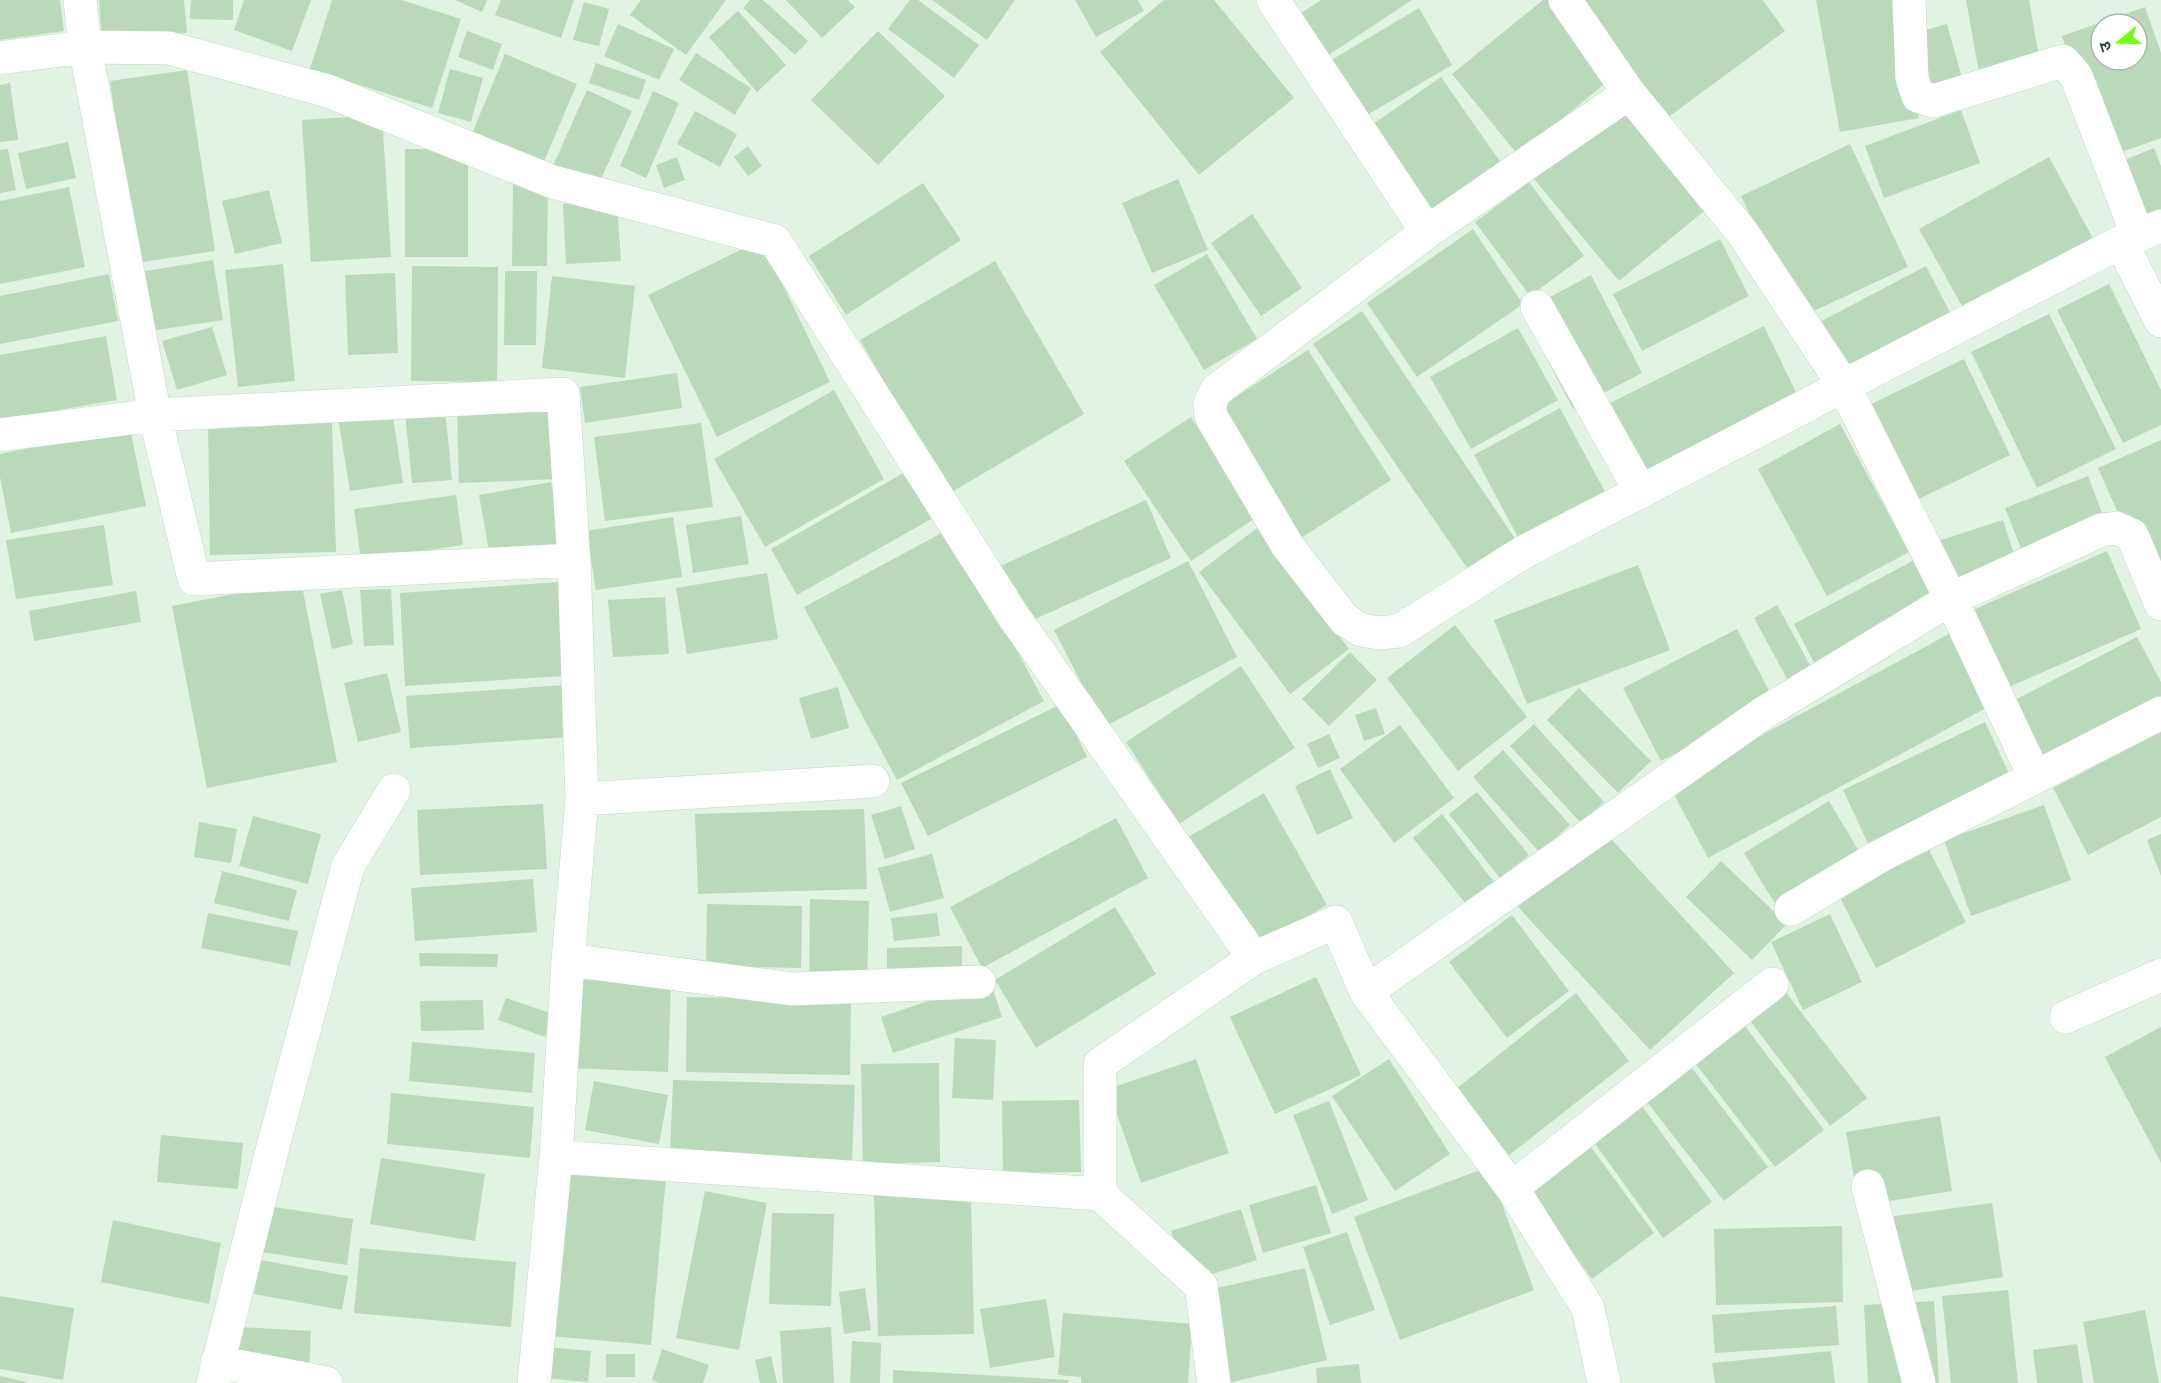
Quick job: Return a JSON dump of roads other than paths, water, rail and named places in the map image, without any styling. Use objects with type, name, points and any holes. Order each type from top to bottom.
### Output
[{"type":"street","points":[[80,0],[85,47],[155,415],[194,579],[574,560]]},
{"type":"street","points":[[1273,0],[1427,232]]},
{"type":"street","points":[[1565,0],[1629,93],[1742,232],[1844,386],[1951,599],[2035,777]]},
{"type":"street","points":[[1910,0],[1912,78],[1918,96],[1933,101],[2063,61],[2076,76],[2140,235],[2161,321]]},
{"type":"street","points":[[0,58],[85,47],[169,48],[328,91],[553,182],[775,241],[1014,616],[1254,958]]},
{"type":"street","points":[[1629,93],[1427,232],[1218,390],[1212,397],[1209,407],[1212,418],[1287,545],[1345,620],[1361,630],[1379,633],[1399,631],[1522,553],[2140,235]]},
{"type":"street","points":[[1537,307],[1641,492]]},
{"type":"street","points":[[0,435],[155,415],[563,394],[574,560],[582,799],[568,960],[556,1157],[534,1383]]},
{"type":"street","points":[[1366,992],[1762,714],[1951,599],[2102,530],[2116,528],[2132,535],[2161,604]]},
{"type":"street","points":[[1791,909],[1880,856],[2161,713]]},
{"type":"street","points":[[582,799],[873,781]]},
{"type":"street","points":[[326,1383],[215,1373],[348,866],[394,789]]},
{"type":"street","points":[[1100,1194],[1100,1064],[1254,958],[1335,922],[1366,992],[1512,1188],[1588,1308],[1604,1383]]},
{"type":"street","points":[[568,960],[793,990],[978,982]]},
{"type":"street","points":[[2066,1017],[2161,975]]},
{"type":"street","points":[[1512,1188],[1772,984]]},
{"type":"street","points":[[556,1157],[1100,1194],[1201,1286],[1214,1383]]},
{"type":"street","points":[[1868,1186],[1919,1383]]}]
